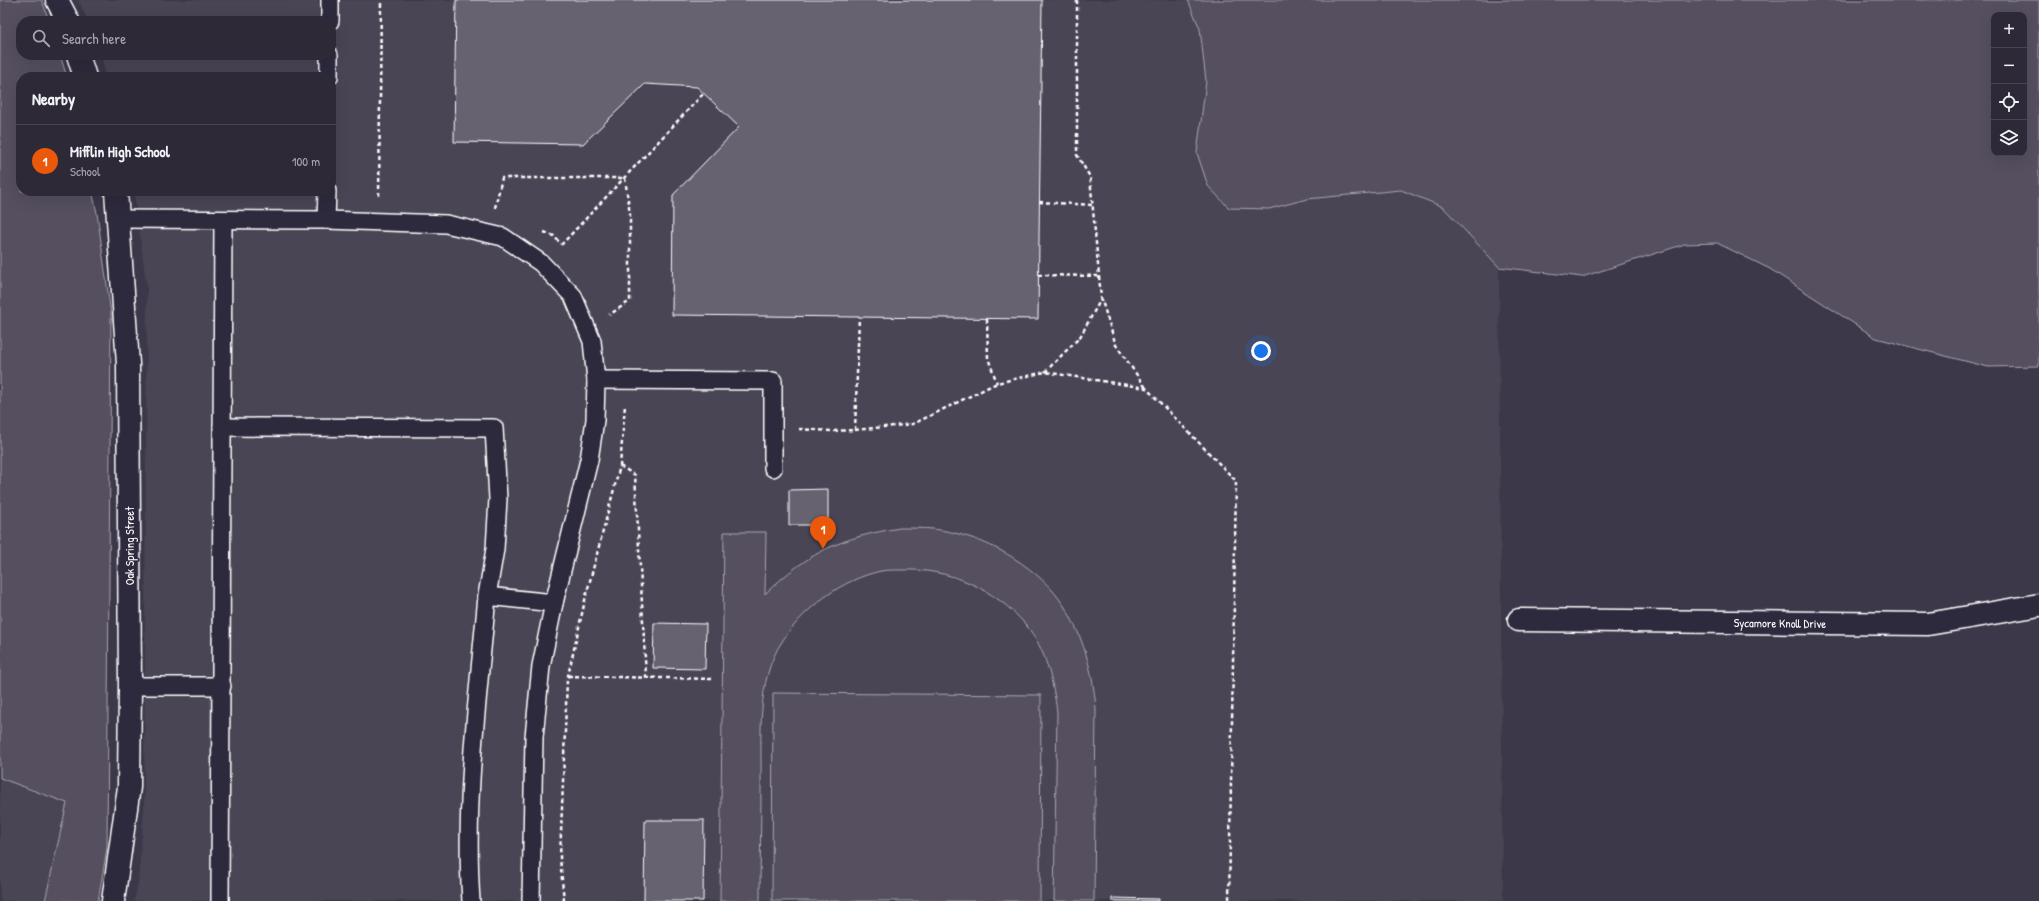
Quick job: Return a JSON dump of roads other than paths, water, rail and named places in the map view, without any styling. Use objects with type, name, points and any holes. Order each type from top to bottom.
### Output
[{"type":"street","points":[[57,0],[65,16]]},
{"type":"street","points":[[80,60],[83,72]]},
{"type":"street","name":"Oak Spring Street","points":[[113,901],[129,786],[130,686],[128,364],[117,196]]},
{"type":"street","name":"Sycamore Knoll Drive","points":[[1519,620],[1928,624],[2039,604]]},
{"type":"lane","points":[[330,0],[330,16]]},
{"type":"lane","points":[[329,60],[329,72]]},
{"type":"lane","points":[[326,220],[327,196]]},
{"type":"lane","points":[[119,219],[222,221],[326,220],[446,224],[503,237],[541,263],[573,296],[592,341],[596,380],[595,420],[589,460],[554,603],[541,666],[534,738],[531,901]]},
{"type":"lane","points":[[220,901],[222,686],[222,221]]},
{"type":"lane","points":[[596,380],[773,381],[772,468]]},
{"type":"lane","points":[[222,427],[494,428],[498,499],[495,549],[486,596],[474,724],[469,819],[471,901]]},
{"type":"lane","points":[[486,596],[554,603]]},
{"type":"lane","points":[[130,686],[222,686]]},
{"type":"place","name":"Mifflin High School","points":[[823,549]]}]
